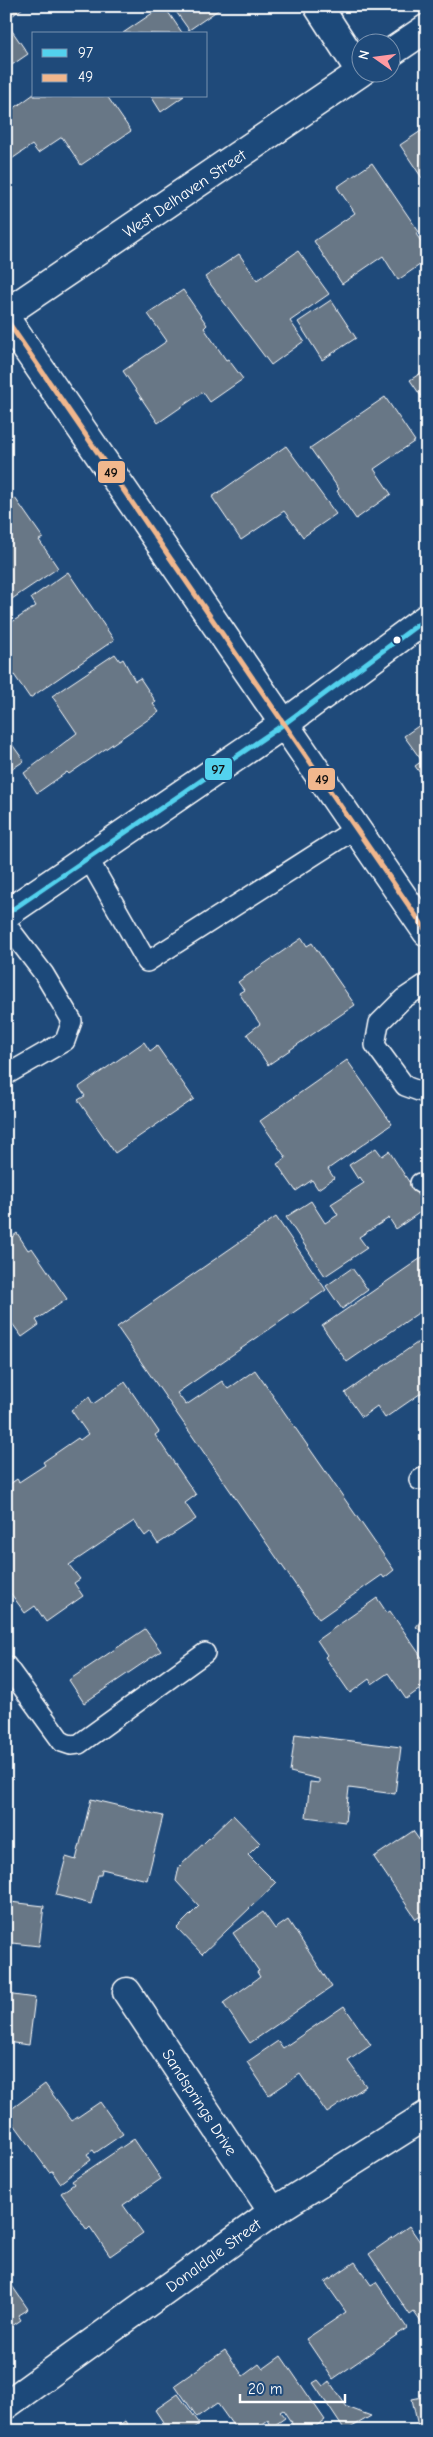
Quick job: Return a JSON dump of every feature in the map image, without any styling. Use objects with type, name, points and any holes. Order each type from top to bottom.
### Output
[{"type":"street","points":[[318,6],[350,55]]},
{"type":"street","points":[[400,46],[427,28]]},
{"type":"street","name":"West Delhaven Street","points":[[6,313],[350,79]]},
{"type":"street","points":[[6,319],[427,932]]},
{"type":"street","points":[[6,914],[284,724],[427,618]]},
{"type":"street","name":"Sandsprings Drive","points":[[127,1992],[273,2212]]},
{"type":"street","name":"Donaldale Street","points":[[6,2405],[273,2212],[427,2116]]},
{"type":"lane","points":[[88,858],[147,962],[355,829]]},
{"type":"lane","points":[[6,924],[44,974],[72,1021],[65,1041],[6,1075]]},
{"type":"lane","points":[[427,983],[403,999],[379,1023],[375,1045],[405,1086],[427,1094]]},
{"type":"lane","points":[[6,1665],[62,1742],[71,1745],[79,1744],[205,1653]]},
{"type":"building","points":[[6,6],[22,6],[23,8],[6,20]]},
{"type":"building","points":[[163,6],[182,32],[124,32]]},
{"type":"building","points":[[172,6],[224,6],[189,30]]},
{"type":"building","points":[[6,22],[28,54],[6,69]]},
{"type":"building","points":[[32,95],[32,98],[108,98],[131,131],[81,165],[62,137],[38,153],[32,145],[6,163],[6,114]]},
{"type":"building","points":[[152,98],[181,98],[161,112]]},
{"type":"building","points":[[427,127],[427,175],[422,178],[400,145]]},
{"type":"building","points":[[372,163],[419,232],[416,234],[427,250],[427,260],[398,280],[383,256],[342,284],[314,241],[355,213],[337,187]]},
{"type":"building","points":[[298,251],[329,294],[290,321],[304,341],[271,365],[205,277],[239,254],[257,280]]},
{"type":"building","points":[[183,290],[207,325],[204,328],[226,360],[228,359],[243,379],[210,402],[203,392],[158,423],[123,371],[167,341],[148,314]]},
{"type":"building","points":[[331,300],[356,338],[322,360],[298,322]]},
{"type":"building","points":[[427,369],[427,405],[410,380]]},
{"type":"building","points":[[385,397],[415,441],[374,469],[391,494],[356,519],[337,491],[339,489],[310,448]]},
{"type":"building","points":[[286,446],[336,514],[303,537],[284,511],[241,540],[212,497]]},
{"type":"building","points":[[15,498],[43,538],[39,540],[58,568],[6,603],[6,504]]},
{"type":"building","points":[[68,572],[114,640],[30,698],[6,663],[6,626],[36,606],[31,598]]},
{"type":"building","points":[[115,654],[120,661],[123,659],[135,681],[140,678],[156,702],[153,704],[159,712],[69,774],[67,772],[37,793],[24,773],[77,733],[52,696]]},
{"type":"building","points":[[427,720],[427,783],[415,766],[422,761],[404,736]]},
{"type":"building","points":[[6,736],[24,761],[6,773]]},
{"type":"building","points":[[302,938],[307,946],[312,943],[355,1005],[268,1065],[247,1034],[260,1024],[239,993],[244,990],[238,982]]},
{"type":"building","points":[[144,1042],[150,1051],[157,1046],[194,1099],[115,1153],[78,1100],[85,1096],[79,1087]]},
{"type":"building","points":[[347,1060],[392,1124],[328,1169],[334,1178],[318,1189],[312,1180],[296,1191],[277,1164],[286,1158],[260,1121]]},
{"type":"building","points":[[376,1148],[382,1156],[389,1151],[426,1208],[396,1229],[389,1218],[359,1237],[367,1248],[325,1276],[286,1217],[311,1201],[325,1223],[338,1215],[331,1204],[364,1183],[360,1177],[358,1179],[349,1165]]},
{"type":"building","points":[[276,1217],[326,1290],[177,1393],[186,1405],[222,1381],[228,1389],[255,1370],[394,1570],[384,1578],[382,1575],[319,1619],[117,1327]]},
{"type":"building","points":[[6,1228],[12,1237],[17,1233],[28,1250],[32,1248],[67,1299],[36,1320],[39,1325],[22,1337],[6,1315]]},
{"type":"building","points":[[427,1254],[427,1307],[347,1362],[322,1326]]},
{"type":"building","points":[[352,1268],[368,1290],[342,1309],[326,1286]]},
{"type":"building","points":[[427,1336],[427,1389],[385,1418],[377,1406],[362,1417],[345,1393]]},
{"type":"building","points":[[125,1382],[159,1432],[155,1435],[196,1495],[185,1503],[196,1519],[158,1544],[150,1532],[145,1536],[134,1521],[69,1565],[80,1579],[74,1583],[83,1596],[46,1622],[35,1606],[25,1613],[6,1587],[6,1487],[17,1479],[19,1482],[45,1465],[43,1462],[78,1438],[80,1440],[88,1434],[71,1410],[89,1397],[93,1404]]},
{"type":"building","points":[[377,1598],[387,1613],[390,1611],[427,1665],[427,1684],[406,1699],[388,1673],[372,1684],[369,1679],[350,1693],[325,1657],[327,1655],[317,1640]]},
{"type":"building","points":[[427,1612],[427,1635],[416,1627]]},
{"type":"building","points":[[145,1629],[161,1651],[84,1703],[69,1680]]},
{"type":"building","points":[[295,1734],[401,1747],[395,1794],[349,1788],[345,1822],[306,1817],[310,1782],[319,1783],[319,1779],[290,1772]]},
{"type":"building","points":[[91,1799],[163,1816],[147,1880],[102,1869],[101,1875],[98,1875],[91,1904],[56,1895],[66,1857],[76,1860]]},
{"type":"building","points":[[233,1815],[260,1843],[248,1855],[276,1883],[202,1954],[177,1928],[199,1906],[176,1881],[179,1867]]},
{"type":"building","points":[[413,1831],[427,1851],[427,1925],[421,1916],[416,1919],[374,1857]]},
{"type":"building","points":[[10,1902],[44,1906],[39,1946],[12,1943],[6,1958],[6,1905],[10,1905]]},
{"type":"building","points":[[263,1912],[275,1929],[288,1920],[332,1987],[250,2043],[223,2003],[260,1977],[257,1972],[259,1971],[233,1933]]},
{"type":"building","points":[[6,1994],[35,1998],[29,2045],[6,2042]]},
{"type":"building","points":[[344,2006],[371,2045],[348,2061],[366,2086],[327,2113],[300,2074],[269,2095],[247,2062],[278,2041],[283,2048]]},
{"type":"building","points":[[45,2084],[72,2121],[100,2102],[123,2134],[95,2153],[93,2150],[87,2154],[91,2160],[60,2183],[52,2171],[49,2172],[6,2113]]},
{"type":"building","points":[[134,2139],[161,2179],[123,2205],[143,2233],[110,2256],[90,2227],[87,2230],[61,2193],[74,2184],[72,2181]]},
{"type":"building","points":[[409,2226],[427,2252],[427,2327],[425,2328],[414,2312],[410,2315],[369,2254]]},
{"type":"building","points":[[355,2262],[371,2285],[376,2282],[407,2328],[333,2379],[306,2339],[346,2312],[325,2282]]},
{"type":"building","points":[[6,2277],[28,2309],[18,2315],[21,2320],[6,2330]]},
{"type":"building","points":[[225,2350],[243,2376],[259,2364],[263,2369],[281,2356],[325,2420],[309,2431],[297,2431],[283,2410],[280,2412],[285,2418],[272,2427],[268,2420],[253,2431],[237,2431],[217,2403],[197,2417],[175,2385]]},
{"type":"building","points":[[318,2380],[323,2386],[329,2381],[347,2407],[371,2416],[345,2431],[313,2383]]},
{"type":"building","points":[[178,2394],[200,2424],[190,2431],[169,2431],[155,2410]]},
{"type":"building","points":[[427,2396],[427,2431],[419,2431],[412,2399]]},
{"type":"building","points":[[125,2421],[131,2431],[111,2431]]},
{"type":"transit line","name":"49","points":[[6,319],[427,932]]},
{"type":"transit line","name":"97","points":[[6,914],[284,724],[427,618]]}]
